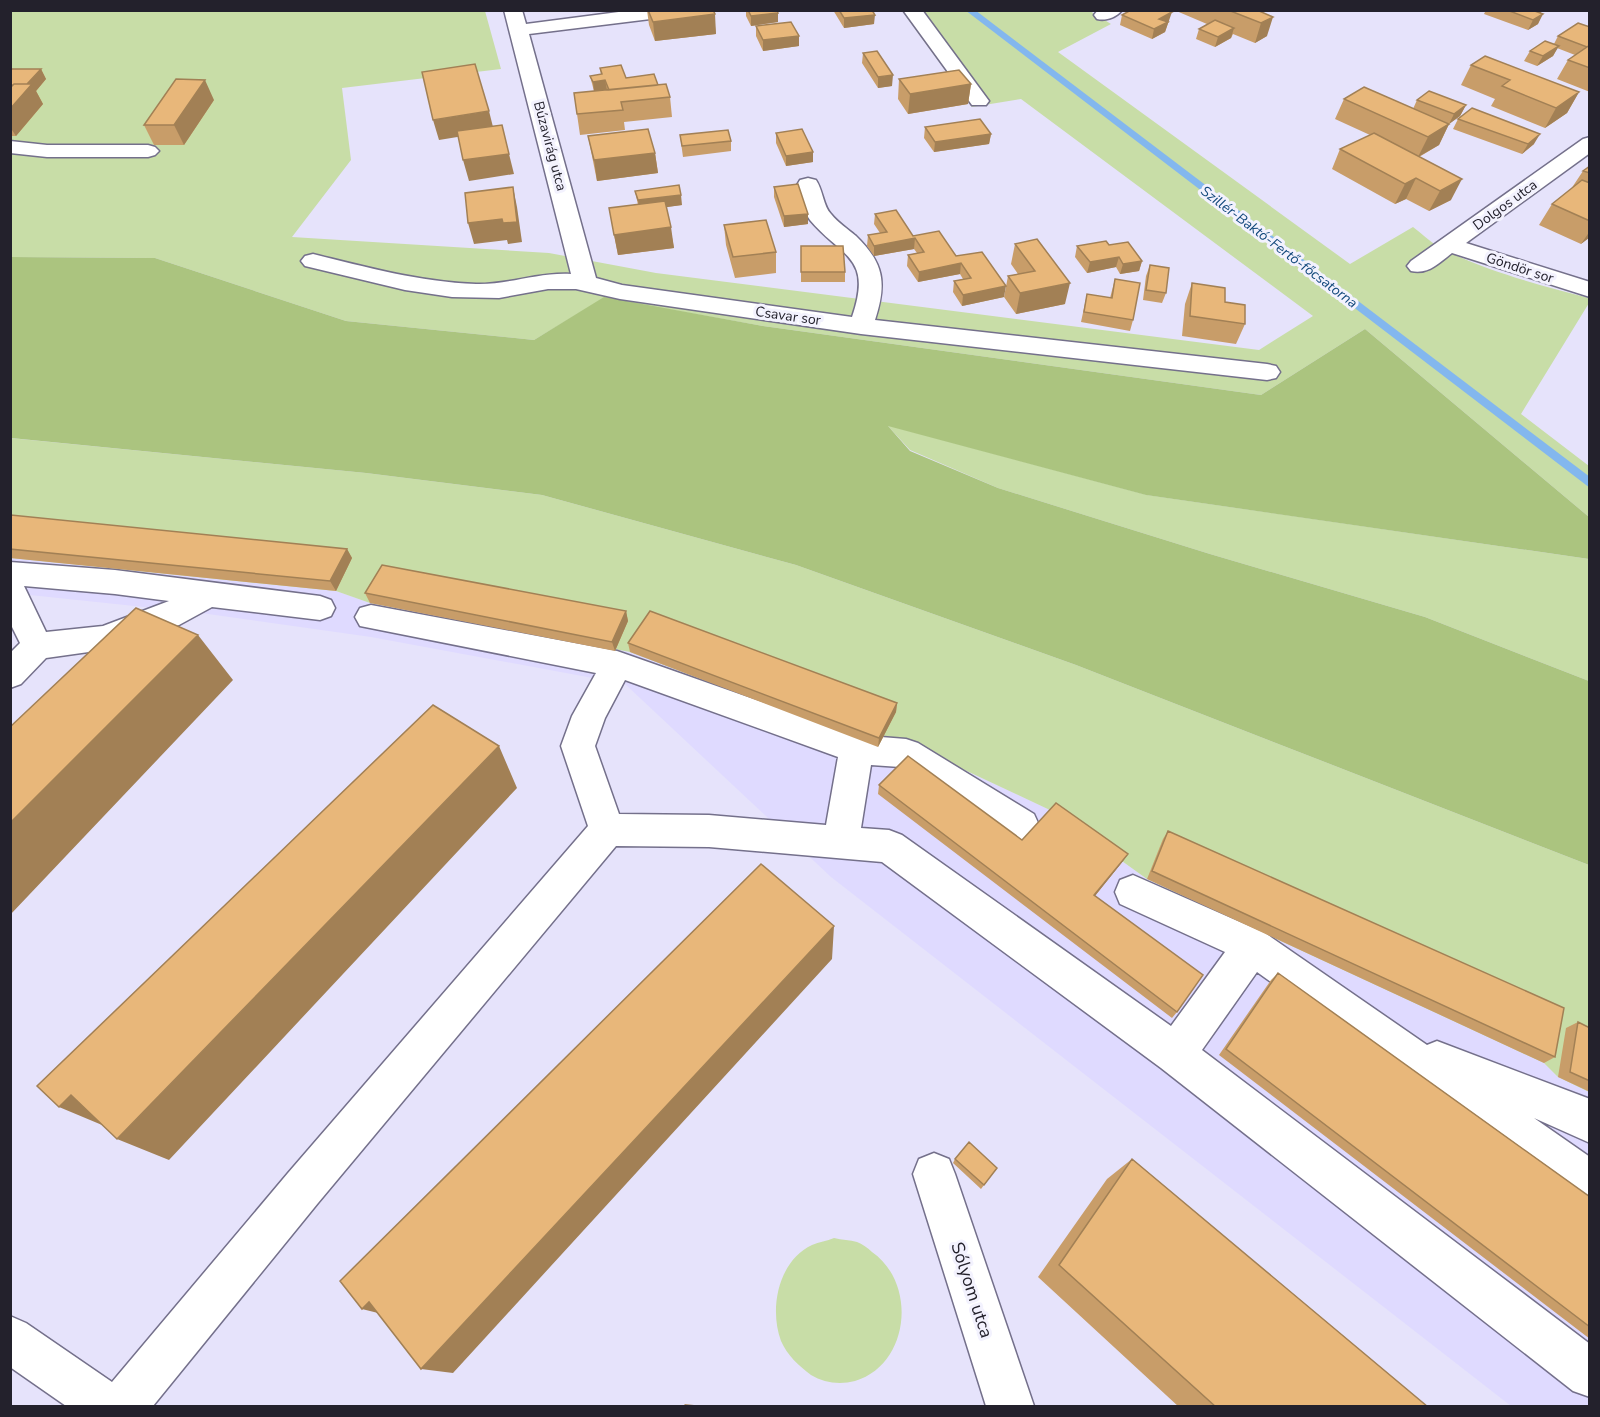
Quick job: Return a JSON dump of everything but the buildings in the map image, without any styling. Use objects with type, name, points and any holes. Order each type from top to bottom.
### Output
[{"type":"street","points":[[517,20],[683,10]]},
{"type":"street","points":[[912,10],[979,101]]},
{"type":"street","name":"Búzavirág utca","points":[[517,20],[585,281]]},
{"type":"street","name":"Dolgos utca","points":[[1419,266],[1590,143]]},
{"type":"street","points":[[10,147],[47,151],[148,151]]},
{"type":"street","points":[[808,185],[819,216],[849,242],[867,263],[871,297],[861,326]]},
{"type":"street","name":"Göndör sor","points":[[1450,245],[1590,290]]},
{"type":"street","name":"Csavar sor","points":[[313,261],[373,276],[441,288],[499,291],[550,281],[585,281],[620,292],[861,326],[1267,372]]},
{"type":"street","points":[[10,573],[115,582],[320,608]]},
{"type":"street","points":[[10,588],[37,646]]},
{"type":"street","points":[[10,675],[37,646],[103,638],[168,616],[209,595]]},
{"type":"street","points":[[371,617],[616,664],[856,749],[906,753],[1021,825]]},
{"type":"street","points":[[607,830],[578,746],[589,716],[616,664]]},
{"type":"street","points":[[841,842],[856,749]]},
{"type":"street","points":[[607,830],[709,831],[889,846],[1174,1054],[1590,1374]]},
{"type":"street","points":[[123,1407],[311,1179],[607,830]]},
{"type":"street","points":[[1133,892],[1251,946],[1590,1183]]},
{"type":"street","points":[[1174,1054],[1251,946]]},
{"type":"street","points":[[1388,1041],[1571,1112],[1590,1122]]},
{"type":"street","name":"Sólyom utca","points":[[934,1174],[1010,1407]]},
{"type":"street","points":[[10,1339],[106,1407]]},
{"type":"shaded area","points":[[11,558],[336,591],[370,603],[630,652],[907,743],[1052,811],[1147,879],[1544,1063],[1558,1077],[1589,1092],[1589,1406],[1511,1406],[831,877],[625,684],[371,637],[201,613],[11,593]]},
{"type":"green space","points":[[11,11],[485,11],[501,69],[342,88],[351,160],[292,237],[549,253],[656,273],[1259,350],[1313,316],[1021,99],[972,107],[902,11],[1090,11],[1111,24],[1058,52],[1350,264],[1413,227],[1439,247],[1474,263],[1532,283],[1589,298],[1589,303],[1521,414],[1589,466],[1589,517],[1365,329],[1261,395],[763,326],[604,298],[534,340],[346,321],[155,258],[11,257]]},
{"type":"green space","points":[[11,257],[155,258],[346,321],[534,340],[604,297],[763,326],[1261,395],[1365,329],[1589,517],[1589,559],[1146,495],[888,426],[910,451],[998,488],[1210,554],[1425,617],[1589,681],[1589,865],[1076,665],[796,565],[542,495],[366,473],[11,438]]},
{"type":"green space","points":[[887,425],[1147,495],[1589,559],[1589,681],[1425,617],[1210,554],[998,488],[910,450]]},
{"type":"green space","points":[[10,438],[366,473],[542,495],[796,565],[1076,665],[1589,865],[1589,1092],[1558,1077],[1544,1063],[1147,879],[1052,811],[907,743],[878,747],[630,652],[370,603],[336,591],[11,558]]},
{"type":"green space","points":[[834,1238],[861,1244],[887,1266],[896,1283],[901,1303],[901,1322],[896,1342],[887,1359],[873,1372],[855,1381],[844,1383],[816,1378],[798,1364],[781,1341],[776,1315],[779,1287],[791,1262],[800,1252],[812,1245]]},
{"type":"waterway","name":"Szillér-Baktó-Fertő-főcsatorna","points":[[969,10],[1590,484]]}]
